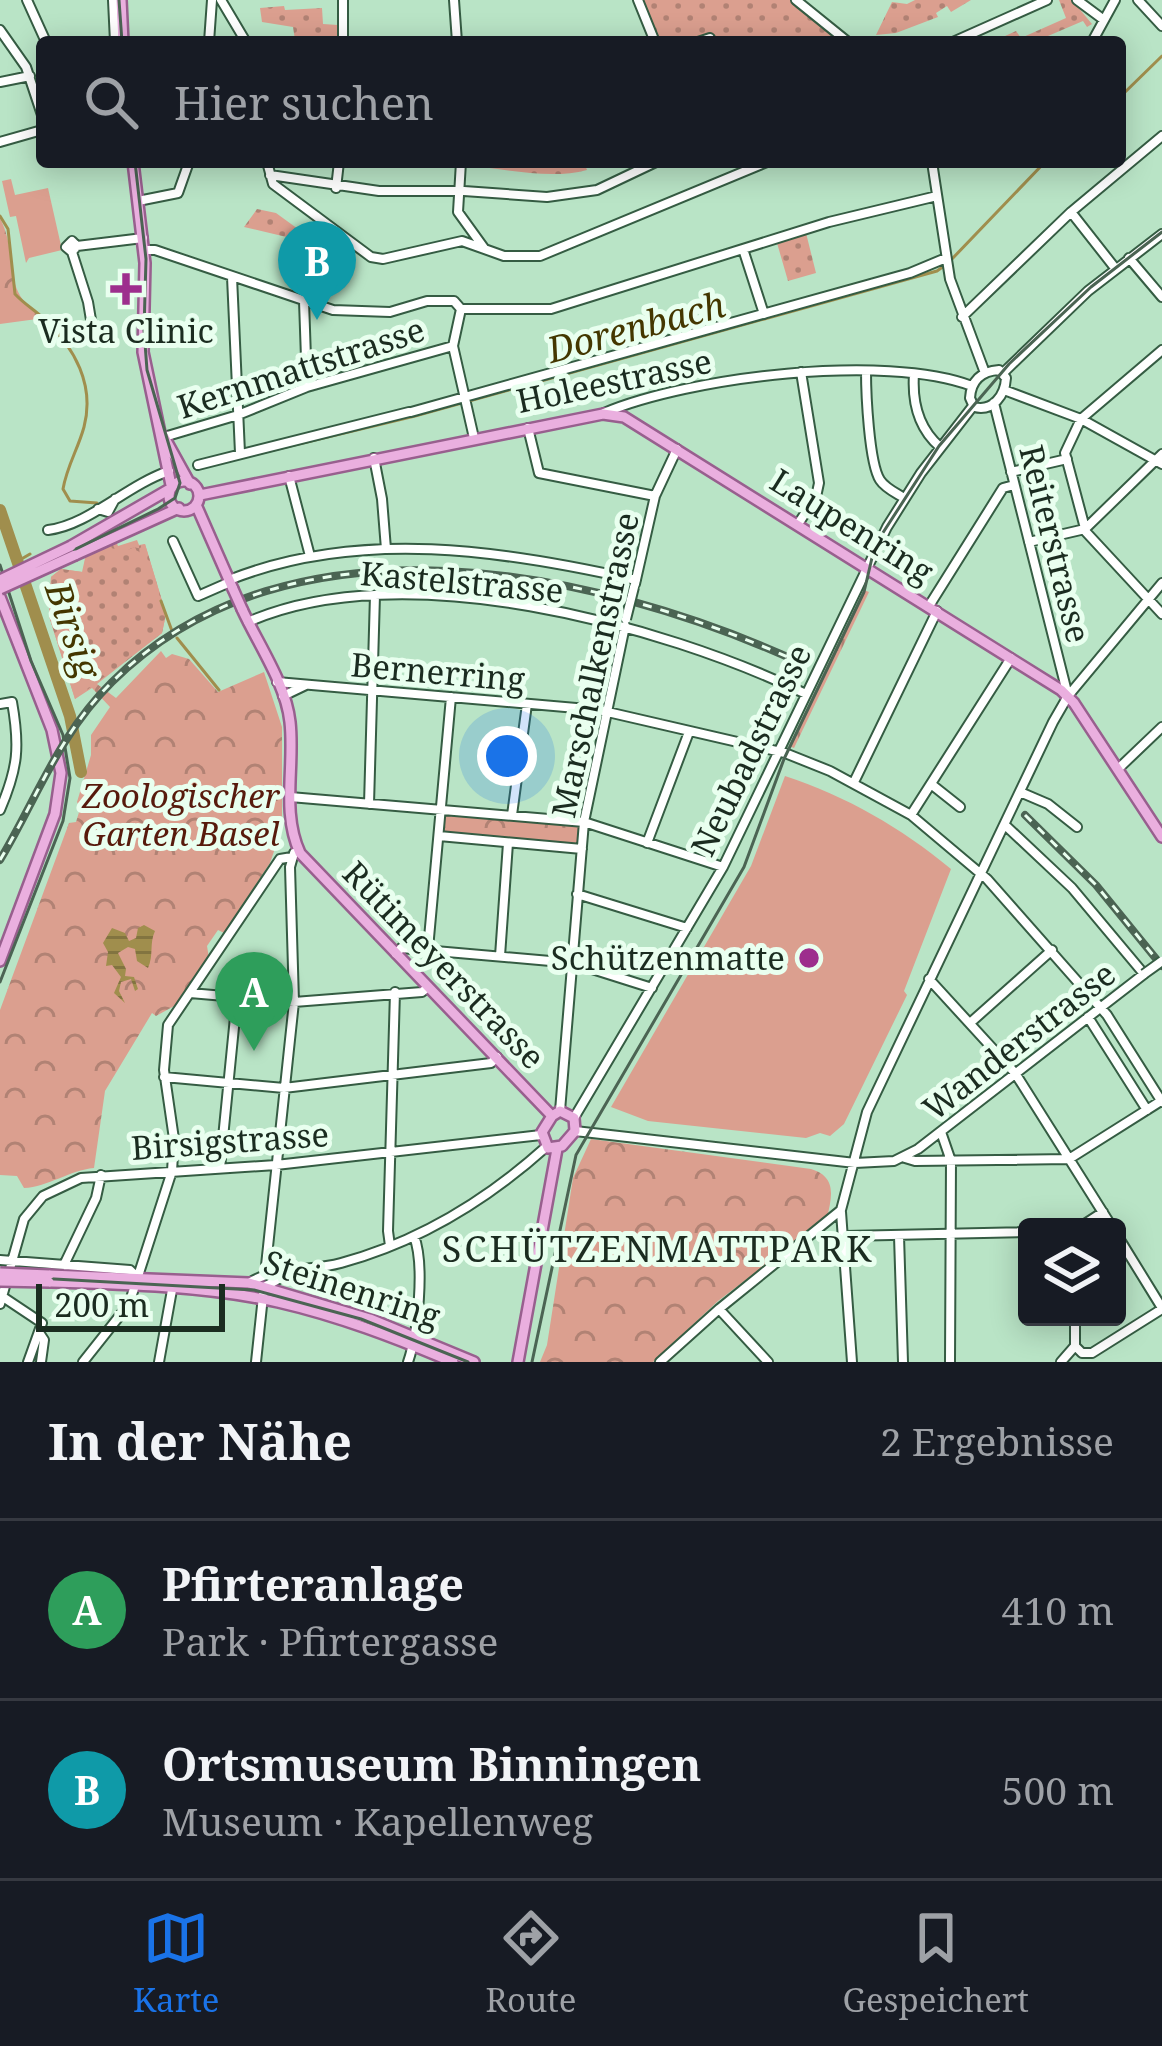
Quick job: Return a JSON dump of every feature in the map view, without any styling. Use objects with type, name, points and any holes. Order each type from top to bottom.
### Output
[{"type":"main road","points":[[117,0],[119,36]]},
{"type":"main road","points":[[134,168],[144,244],[143,352],[150,394],[164,436],[200,495],[196,508],[290,718],[295,853]]},
{"type":"main road","name":"Holeestrasse","points":[[200,495],[603,414]]},
{"type":"main road","name":"Laupenring","points":[[603,414],[624,417],[677,449],[1068,696]]},
{"type":"main road","points":[[164,436],[169,498],[179,508]]},
{"type":"main road","points":[[0,961],[56,814],[61,773],[52,730],[0,593],[170,487],[190,484]]},
{"type":"main road","points":[[0,580],[179,508],[196,508]]},
{"type":"main road","points":[[1068,696],[1162,838]]},
{"type":"main road","name":"Rütimeyerstrasse","points":[[295,853],[556,1114]]},
{"type":"main road","points":[[518,1362],[552,1148],[575,1131],[574,1118],[556,1114],[541,1135],[552,1148]]},
{"type":"main road","points":[[0,1277],[135,1281]]},
{"type":"main road","name":"Steinenring","points":[[135,1281],[265,1281],[474,1362]]},
{"type":"main road","name":"Steinenring","points":[[135,1281],[262,1300],[341,1319],[413,1340],[453,1362]]},
{"type":"street","points":[[27,0],[43,36]]},
{"type":"street","points":[[209,36],[212,0]]},
{"type":"street","points":[[221,0],[242,36]]},
{"type":"street","points":[[343,0],[344,36]]},
{"type":"street","points":[[454,0],[457,36]]},
{"type":"street","points":[[638,0],[653,36]]},
{"type":"street","points":[[796,0],[841,36]]},
{"type":"street","points":[[966,36],[1047,0]]},
{"type":"street","points":[[1077,0],[1104,20]]},
{"type":"street","points":[[1138,0],[1162,26]]},
{"type":"street","points":[[1096,36],[1116,1]]},
{"type":"street","points":[[1,32],[30,76],[36,96]]},
{"type":"street","points":[[0,82],[30,76]]},
{"type":"street","points":[[0,142],[36,132]]},
{"type":"street","points":[[1126,166],[1162,136]]},
{"type":"street","points":[[138,201],[175,195],[188,168]]},
{"type":"street","points":[[267,168],[287,196],[370,257],[383,259],[462,241],[504,256],[540,256],[753,168]]},
{"type":"street","points":[[336,188],[338,168]]},
{"type":"street","points":[[460,168],[458,212],[484,248]]},
{"type":"street","points":[[268,175],[336,188],[576,195],[644,168]]},
{"type":"street","points":[[933,168],[947,264],[985,373]]},
{"type":"street","points":[[962,317],[1124,168]]},
{"type":"street","points":[[92,332],[74,249],[144,244],[304,301],[353,313],[392,312],[444,299],[461,309],[551,309],[886,206],[937,196]]},
{"type":"street","points":[[1071,212],[1115,268]]},
{"type":"street","points":[[1004,372],[1004,390],[994,404],[982,409],[973,406],[972,386],[985,373],[1004,372],[1048,326],[1162,234]]},
{"type":"street","points":[[742,249],[764,314]]},
{"type":"street","points":[[1129,258],[1162,297]]},
{"type":"street","points":[[198,465],[467,401],[503,383],[947,264]]},
{"type":"street","points":[[232,277],[240,453]]},
{"type":"street","points":[[304,301],[307,387]]},
{"type":"street","points":[[461,309],[453,346],[475,438]]},
{"type":"street","name":"Kernmattstrasse","points":[[164,436],[238,415],[307,387],[453,346]]},
{"type":"street","points":[[1162,350],[1081,419],[1065,453],[1084,529],[1162,614]]},
{"type":"street","points":[[866,371],[877,473],[885,486],[904,499]]},
{"type":"street","points":[[798,524],[816,497],[819,483],[801,372]]},
{"type":"street","name":"Holeestrasse","points":[[603,414],[696,389],[801,372],[914,374],[972,386]]},
{"type":"street","points":[[914,374],[914,398],[923,432],[940,447]]},
{"type":"street","points":[[1004,390],[1081,419],[1160,459],[1084,529],[1029,542]]},
{"type":"street","name":"Reiterstrasse","points":[[994,404],[1068,696]]},
{"type":"street","name":"Neubadstrasse","points":[[574,1118],[722,866],[866,567],[904,499],[973,406]]},
{"type":"street","points":[[528,428],[537,471],[545,476],[655,496]]},
{"type":"street","name":"Marschalkenstrasse","points":[[556,1114],[584,822],[604,711],[655,496],[677,449]]},
{"type":"street","points":[[374,458],[386,549]]},
{"type":"street","points":[[1011,472],[1067,459]]},
{"type":"street","points":[[48,530],[63,528],[169,471]]},
{"type":"street","points":[[289,475],[310,556]]},
{"type":"street","points":[[854,782],[933,609],[1003,488],[1014,485]]},
{"type":"street","points":[[173,541],[198,596],[310,556],[386,549],[503,555],[635,584]]},
{"type":"street","points":[[852,1362],[841,1210],[867,1112],[1068,696],[1162,583]]},
{"type":"street","points":[[369,804],[375,595]]},
{"type":"street","name":"Kastelstrasse","points":[[248,622],[315,601],[375,595],[511,604],[625,623],[806,694]]},
{"type":"street","points":[[911,815],[1011,658]]},
{"type":"street","name":"Bernerring","points":[[277,682],[604,711],[778,751],[854,782],[911,815],[981,874],[1100,1008],[1161,1102]]},
{"type":"street","name":"Bernerring","points":[[283,696],[306,685]]},
{"type":"street","points":[[428,949],[451,698]]},
{"type":"street","points":[[0,704],[11,702],[19,740],[13,781],[0,810]]},
{"type":"street","points":[[512,815],[527,704]]},
{"type":"street","points":[[1118,770],[1161,730]]},
{"type":"street","points":[[647,843],[689,732]]},
{"type":"street","points":[[931,784],[960,807]]},
{"type":"street","points":[[1020,792],[1048,804],[1077,827]]},
{"type":"street","points":[[290,797],[584,822],[722,866]]},
{"type":"street","points":[[1005,825],[1072,888],[1144,974]]},
{"type":"street","points":[[439,836],[582,848]]},
{"type":"street","points":[[500,956],[508,843]]},
{"type":"street","points":[[83,1362],[123,1313],[172,1171],[174,1139],[164,1077],[168,1025],[280,860],[295,853],[294,1002],[256,1362]]},
{"type":"street","points":[[578,894],[687,928]]},
{"type":"street","points":[[396,954],[401,948],[428,949],[573,962],[652,988]]},
{"type":"street","points":[[970,1023],[1052,950]]},
{"type":"street","name":"Wanderstrasse","points":[[905,1158],[1162,961]]},
{"type":"street","points":[[929,979],[1016,1073],[1106,1218]]},
{"type":"street","points":[[190,993],[294,1002],[428,988]]},
{"type":"street","points":[[390,1246],[395,992]]},
{"type":"street","points":[[220,1168],[237,997]]},
{"type":"street","points":[[1088,1018],[1147,1110]]},
{"type":"street","points":[[164,1077],[284,1088],[491,1063],[497,1057]]},
{"type":"street","points":[[575,1131],[855,1163],[905,1158],[1069,1160],[1161,1102]]},
{"type":"street","points":[[941,1132],[951,1161],[950,1362]]},
{"type":"street","name":"Birsigstrasse","points":[[1,1300],[5,1260],[24,1219],[58,1186],[101,1175],[276,1165],[541,1135]]},
{"type":"street","points":[[265,1281],[340,1264],[414,1236],[552,1148]]},
{"type":"street","points":[[64,1265],[96,1198],[101,1175]]},
{"type":"street","points":[[660,1362],[841,1210]]},
{"type":"street","points":[[1093,1218],[1102,1212]]},
{"type":"street","points":[[845,1237],[1018,1232]]},
{"type":"street","points":[[408,1362],[419,1261],[414,1236]]},
{"type":"street","points":[[899,1236],[903,1362]]},
{"type":"street","points":[[1075,1326],[1076,1346],[1082,1353],[1092,1353],[1162,1309],[1126,1250]]},
{"type":"street","points":[[5,1260],[130,1270],[135,1281]]},
{"type":"street","points":[[159,1362],[172,1290]]},
{"type":"street","points":[[1,1300],[40,1321],[28,1362]]},
{"type":"street","points":[[718,1309],[768,1362]]},
{"type":"street","points":[[39,1333],[44,1340],[41,1362]]},
{"type":"street","points":[[1061,1362],[1076,1346]]},
{"type":"green space","points":[[643,0],[790,0],[835,36],[658,36]]},
{"type":"green space","points":[[971,0],[951,12],[947,6],[936,13],[938,17],[896,33],[876,35],[892,2]]},
{"type":"green space","points":[[1059,0],[1072,0],[1092,24],[1087,27],[1083,21],[1048,36],[1026,36],[1066,18]]},
{"type":"green space","points":[[260,8],[322,8],[323,24],[338,25],[338,36],[294,36],[293,27],[262,22]]},
{"type":"green space","points":[[490,168],[587,170],[561,174]]},
{"type":"green space","points":[[11,179],[15,195],[48,188],[62,250],[29,258],[26,263],[16,216],[10,217],[2,181]]},
{"type":"green space","points":[[257,209],[276,213],[320,245],[244,227]]},
{"type":"green space","points":[[0,218],[18,292],[37,319],[0,324]]},
{"type":"green space","points":[[806,233],[816,273],[788,281],[777,243]]},
{"type":"green space","name":"Zoologischer Garten Basel","points":[[137,540],[145,544],[166,614],[162,633],[97,684],[116,698],[161,651],[166,658],[172,654],[189,659],[218,692],[264,672],[282,727],[282,828],[270,863],[224,933],[218,930],[207,946],[209,958],[176,1005],[156,1016],[152,1013],[105,1091],[94,1168],[24,1188],[17,1176],[0,1175],[0,1010],[69,823],[76,822],[91,735],[110,707],[92,688],[75,699],[49,616],[51,577],[61,569],[82,572],[86,554],[116,541],[118,546]]},
{"type":"green space","points":[[112,543],[117,554],[135,547],[140,559],[139,546],[145,544],[166,614],[162,633],[75,699],[49,616],[51,577],[61,569],[83,572],[86,554]]},
{"type":"green space","points":[[864,590],[869,592],[794,748],[789,746]]},
{"type":"green space","name":"Schützenmatte","points":[[785,776],[873,815],[951,869],[904,991],[907,995],[844,1124],[830,1136],[820,1133],[806,1138],[648,1121],[611,1107],[751,866]]},
{"type":"green space","points":[[441,810],[583,822],[580,851],[439,839]]},
{"type":"green space","name":"SCHÜTZENMATTPARK","points":[[591,1139],[811,1169],[829,1182],[827,1218],[718,1301],[653,1362],[540,1362],[547,1345],[573,1178]]},
{"type":"shaded area","points":[[144,925],[155,931],[148,968],[137,961],[135,949],[118,953],[125,976],[134,977],[138,989],[135,991],[131,979],[121,982],[119,991],[125,1003],[114,993],[121,977],[112,965],[106,966],[108,952],[103,943],[112,928],[125,933],[129,941]]},
{"type":"waterway","name":"Dorenbach","points":[[1126,91],[1162,56]]},
{"type":"waterway","name":"Dorenbach","points":[[951,260],[1039,168]]},
{"type":"waterway","points":[[0,216],[8,229],[15,294],[65,342],[84,382],[84,427],[63,489],[70,501],[97,503]]},
{"type":"waterway","name":"Dorenbach","points":[[236,459],[415,416],[944,266]]},
{"type":"waterway","name":"Birsig","points":[[0,510],[70,716],[81,772]]},
{"type":"waterway","name":"Dorenbach","points":[[18,561],[30,554]]},
{"type":"waterway","points":[[161,601],[172,631]]},
{"type":"waterway","points":[[177,638],[219,690]]},
{"type":"tram line","points":[[119,0],[122,36]]},
{"type":"tram line","points":[[0,586],[158,509],[175,498],[180,483],[147,370],[146,259],[136,168]]},
{"type":"tram line","points":[[532,1362],[576,1155],[744,867],[784,759],[864,592],[875,545],[939,446],[1009,364],[1091,287],[1162,232]]},
{"type":"tram line","points":[[0,565],[31,661],[63,735],[70,778],[63,821],[0,982]]},
{"type":"tram line","points":[[0,1276],[254,1290],[361,1319],[468,1362]]},
{"type":"railway","points":[[0,860],[63,745],[112,682],[184,627],[266,591],[354,573],[446,571],[540,581],[632,601],[801,663]]},
{"type":"railway","points":[[1025,815],[1096,885],[1162,966]]},
{"type":"place","name":"Vista Clinic","points":[[126,289]]},
{"type":"place","name":"Ortsmuseum Binningen","points":[[317,320]]},
{"type":"place","name":"Schützenmatte","points":[[809,958]]},
{"type":"place","name":"Pfirteranlage","points":[[254,1051]]},
{"type":"district","name":"SCHÜTZENMATTPARK","points":[[658,1249]]}]
